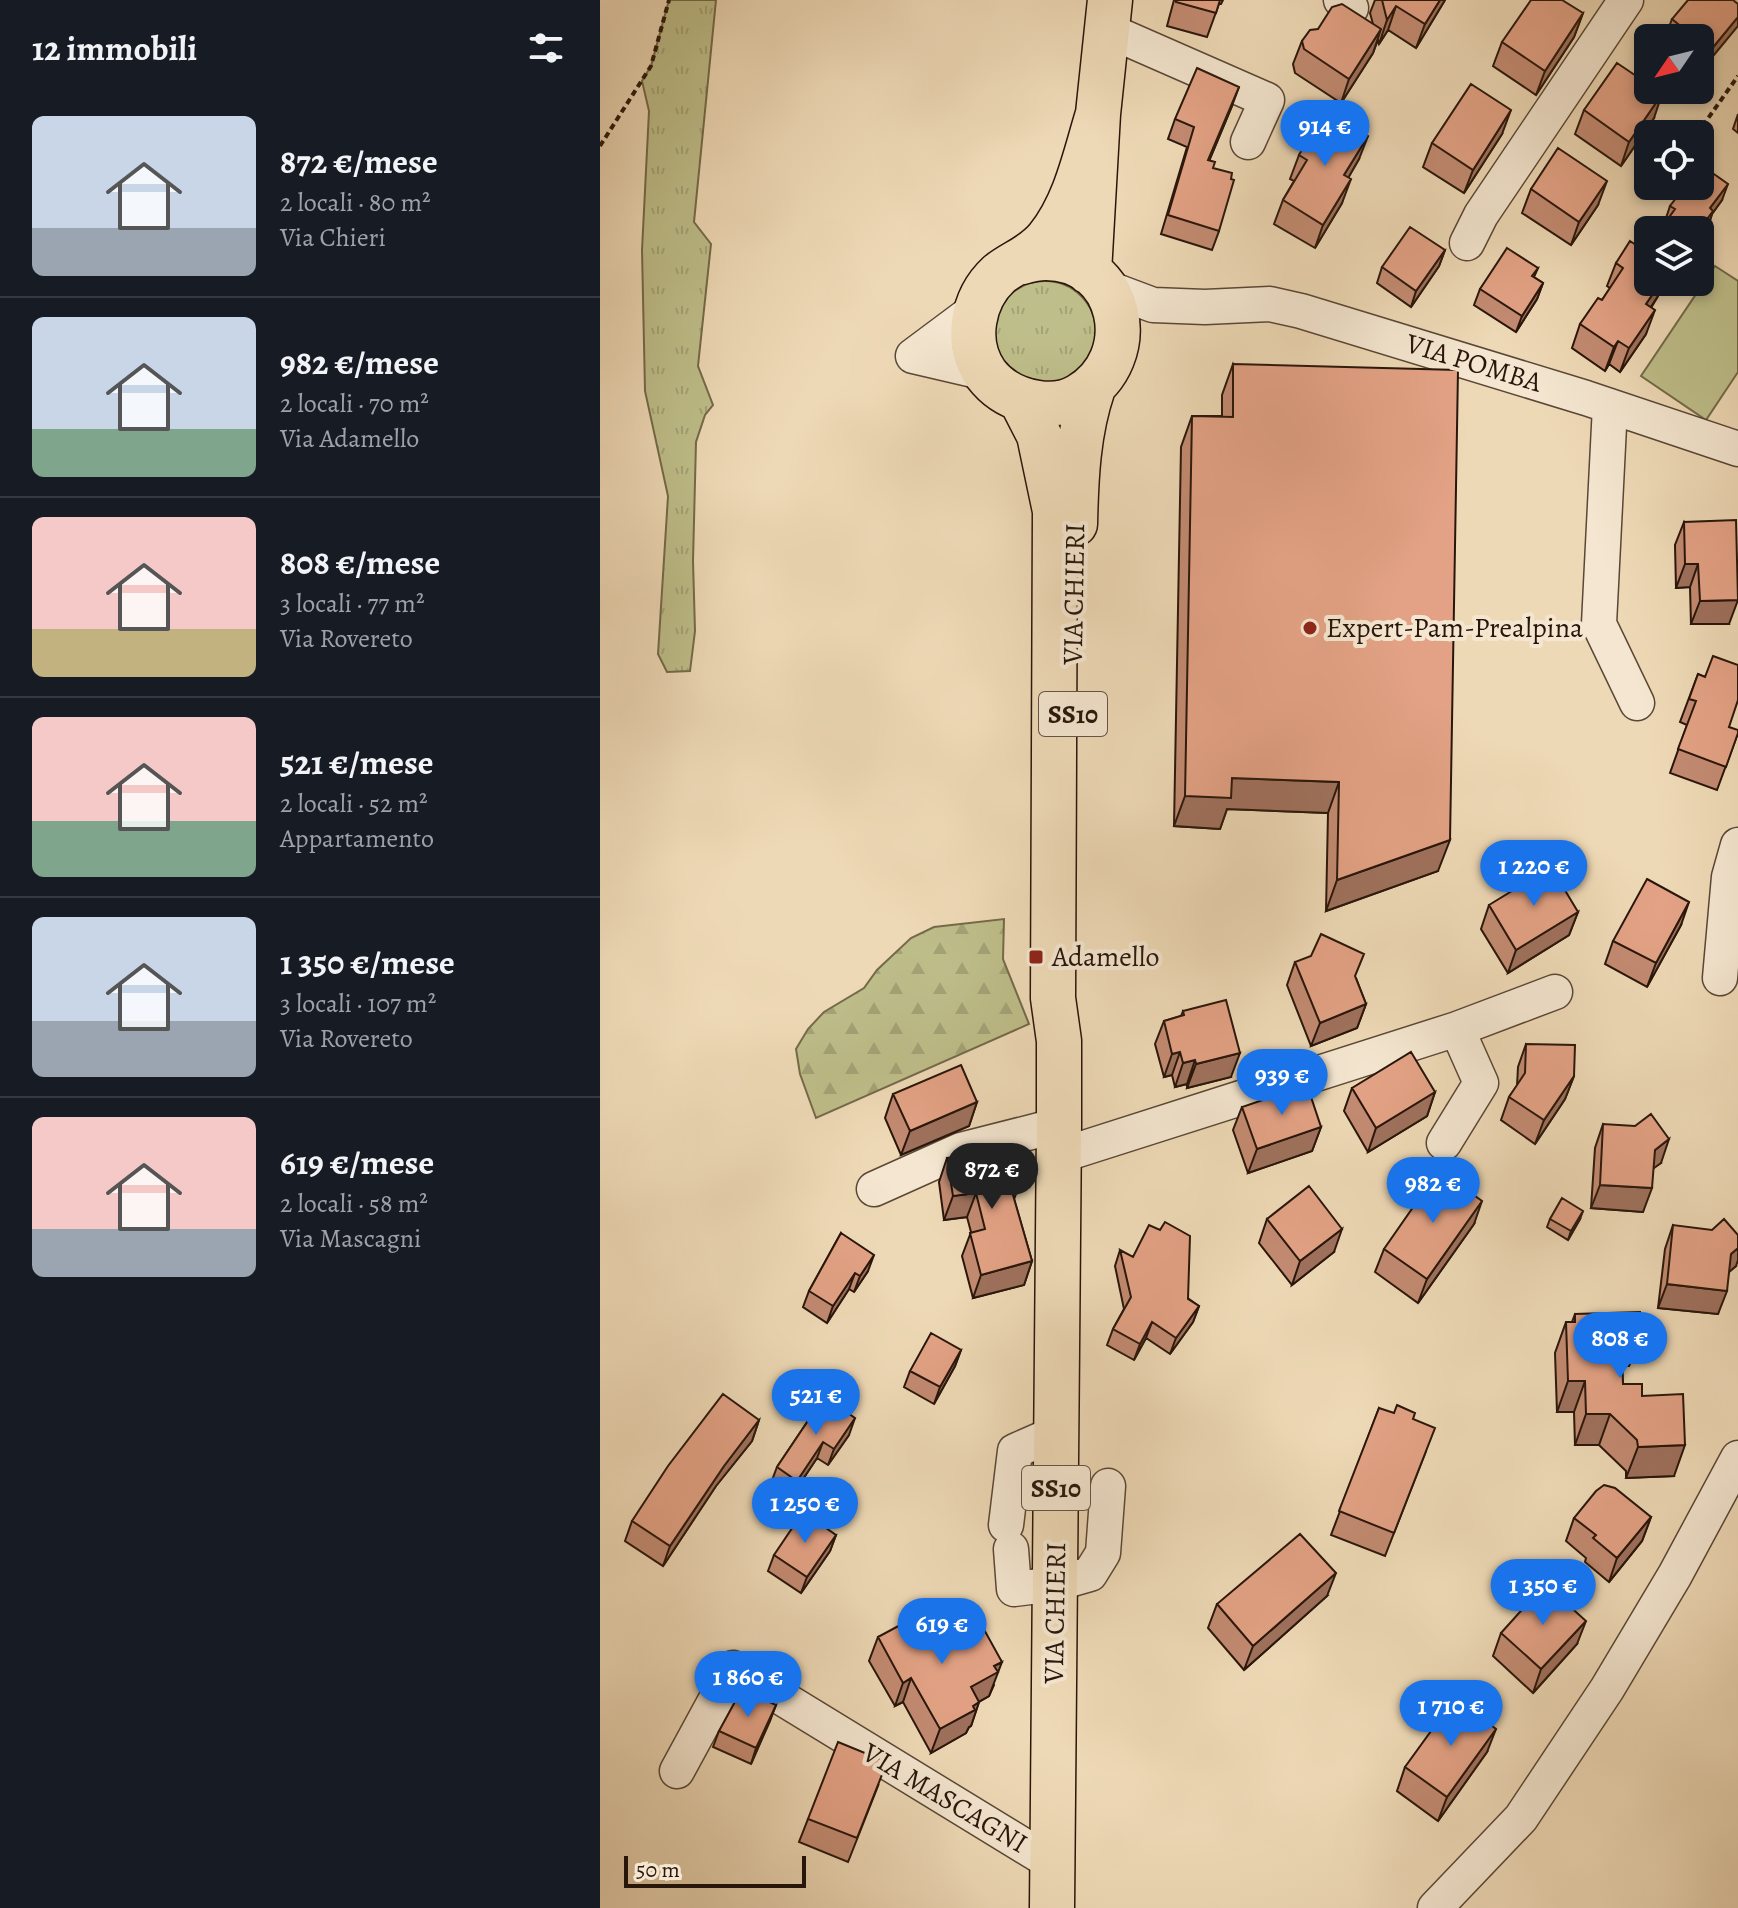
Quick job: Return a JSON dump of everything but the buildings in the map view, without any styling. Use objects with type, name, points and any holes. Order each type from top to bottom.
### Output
[{"type":"main road","points":[[1097,280],[1098,114],[1108,14]]},
{"type":"main road","points":[[1022,262],[1047,239],[1072,198],[1098,114]]},
{"type":"main road","points":[[986,373],[976,353],[973,331],[976,309],[986,289],[1002,272],[1022,262],[1045,257],[1068,261],[1097,280],[1115,307],[1119,329],[1117,351]]},
{"type":"main road","name":"VIA CHIERI","points":[[1059,1055],[1069,1002],[1076,477],[1083,414],[1093,388],[1107,371],[1117,351]]},
{"type":"main road","name":"VIA CHIERI","points":[[986,373],[1002,390],[1021,400],[1039,435],[1055,511],[1053,998],[1068,1143],[1056,1433],[1052,1908]]},
{"type":"main road","points":[[1021,400],[1046,405],[1071,400],[1093,388]]},
{"type":"street","points":[[1467,243],[1481,215],[1626,0]]},
{"type":"street","points":[[1108,14],[1267,100],[1248,142]]},
{"type":"street","name":"VIA POMBA","points":[[1097,280],[1153,305],[1205,307],[1270,304],[1285,307],[1416,345],[1738,449]]},
{"type":"street","name":"VIA POMBA","points":[[1117,351],[1158,322],[1205,307]]},
{"type":"street","points":[[976,309],[913,356],[986,373]]},
{"type":"street","points":[[1610,406],[1599,624],[1637,703]]},
{"type":"street","points":[[1720,978],[1729,877],[1738,845]]},
{"type":"street","points":[[874,1189],[961,1150],[1068,1143],[1457,1029],[1555,992]]},
{"type":"street","points":[[1444,1143],[1481,1083],[1457,1029]]},
{"type":"street","points":[[1068,1143],[1108,1160],[1171,1143]]},
{"type":"street","points":[[1056,1433],[1015,1451],[1009,1537],[1014,1589],[1055,1584],[1090,1574],[1103,1553],[1108,1486]]},
{"type":"street","points":[[1435,1908],[1530,1805],[1607,1689],[1675,1575],[1738,1458]]},
{"type":"street","name":"VIA MASCAGNI","points":[[677,1771],[733,1668],[1052,1863]]},
{"type":"path","points":[[600,146],[651,66],[669,0]]},
{"type":"path","points":[[1707,120],[1738,76]]},
{"type":"green space","points":[[669,0],[716,0],[694,222],[711,244],[698,366],[713,405],[705,415],[696,442],[695,631],[690,671],[667,672],[658,654],[668,496],[645,391],[642,250],[649,111],[642,81],[651,66]]},
{"type":"green space","points":[[1714,267],[1738,281],[1738,372],[1706,420],[1641,376],[1695,296],[1714,296]]},
{"type":"green space","points":[[1045,281],[1064,285],[1081,296],[1092,313],[1096,332],[1092,351],[1081,368],[1064,379],[1045,383],[1026,379],[1009,368],[998,351],[994,332],[998,313],[1009,296],[1026,285]]},
{"type":"green space","points":[[1004,919],[1003,959],[1029,1024],[816,1118],[800,1074],[796,1049],[808,1029],[824,1012],[864,988],[877,970],[911,938],[934,927]]},
{"type":"place","name":"Expert-Pam-Prealpina","points":[[1310,628]]},
{"type":"place","name":"Adamello","points":[[1036,957]]}]
